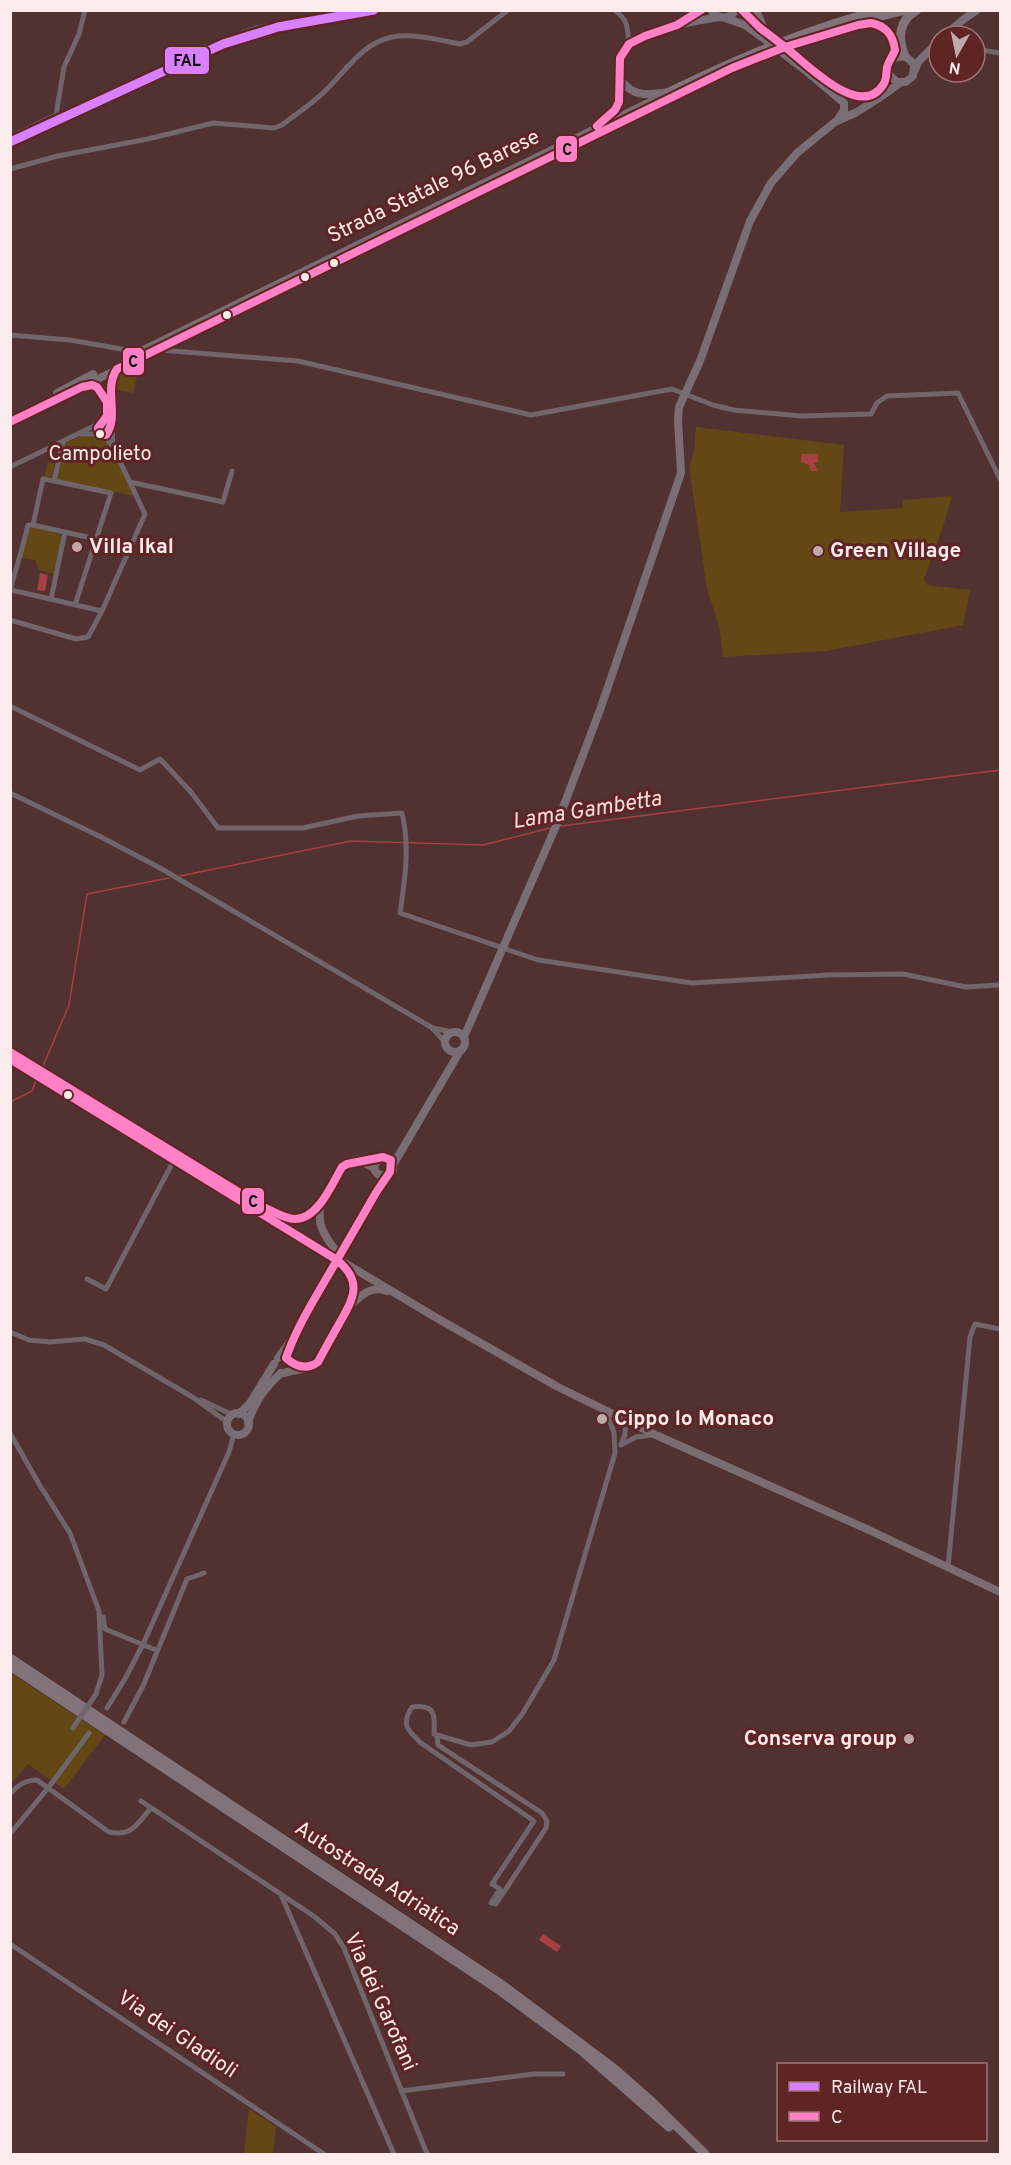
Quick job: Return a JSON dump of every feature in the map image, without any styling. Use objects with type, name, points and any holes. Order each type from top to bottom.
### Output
[{"type":"highway","name":"Strada Statale 96 Barese","points":[[669,92],[789,38],[881,10]]},
{"type":"highway","name":"Strada Statale 96 Barese","points":[[819,34],[906,10]]},
{"type":"highway","points":[[908,57],[900,41],[901,28],[909,15],[917,10]]},
{"type":"highway","name":"Autostrada Adriatica","points":[[10,1658],[509,1990],[615,2069],[705,2154]]},
{"type":"highway","name":"Autostrada Adriatica","points":[[10,1666],[499,1990],[611,2075],[697,2154]]},
{"type":"main road","points":[[677,26],[689,10]]},
{"type":"main road","points":[[677,26],[702,10]]},
{"type":"main road","points":[[711,10],[722,18],[762,33]]},
{"type":"main road","points":[[592,130],[615,111],[620,96],[620,58],[629,44],[645,36],[697,20],[733,15],[736,10]]},
{"type":"main road","points":[[742,10],[762,33],[839,90],[855,96],[869,95],[880,90],[888,74],[888,65],[893,58],[894,42],[891,34],[878,24],[861,24],[819,34]]},
{"type":"main road","points":[[756,10],[762,33]]},
{"type":"main road","points":[[958,24],[977,10]]},
{"type":"main road","name":"Strada Statale 96 Barese","points":[[10,422],[732,68],[819,34]]},
{"type":"main road","points":[[835,122],[857,112],[900,83],[909,80],[927,53]]},
{"type":"main road","points":[[893,58],[924,56]]},
{"type":"main road","points":[[908,57],[915,70]]},
{"type":"main road","points":[[282,1361],[290,1367],[268,1385],[251,1411],[244,1433],[234,1434],[229,1430],[227,1422],[250,1403],[282,1361],[347,1244],[388,1175],[392,1172],[393,1165],[465,1043],[464,1037],[471,1018],[573,784],[681,473],[678,416],[685,393],[700,361],[756,208],[771,183],[787,163],[835,122],[843,112],[845,106],[842,100],[807,68]]},
{"type":"main road","points":[[888,74],[894,81],[900,83]]},
{"type":"main road","points":[[619,78],[631,91],[638,94],[669,92]]},
{"type":"main road","name":"Strada Statale 96 Barese","points":[[10,416],[669,92]]},
{"type":"main road","points":[[832,92],[857,100],[879,98]]},
{"type":"main road","points":[[448,1070],[447,1036],[471,1018]]},
{"type":"main road","points":[[454,1032],[464,1037]]},
{"type":"main road","points":[[446,1045],[451,1051],[460,1051]]},
{"type":"main road","points":[[10,1052],[263,1207],[400,1296],[514,1362],[626,1421],[1000,1592]]},
{"type":"main road","points":[[10,1059],[174,1160],[593,1404]]},
{"type":"main road","points":[[374,1198],[378,1163],[406,1143]]},
{"type":"main road","points":[[263,1207],[288,1218],[297,1219],[314,1210],[342,1167],[348,1162],[357,1159],[378,1163],[391,1160],[393,1165]]},
{"type":"main road","points":[[378,1163],[382,1176],[388,1175]]},
{"type":"main road","points":[[282,1361],[275,1370],[283,1373],[314,1366],[351,1305],[355,1290],[354,1280],[333,1252],[320,1226],[318,1215],[321,1200]]},
{"type":"main road","points":[[351,1305],[372,1290],[383,1289],[400,1296]]},
{"type":"main road","points":[[282,1361],[304,1368]]},
{"type":"main road","points":[[236,1414],[245,1417],[248,1423]]},
{"type":"street","points":[[10,137],[56,115],[64,67],[79,34],[85,10]]},
{"type":"street","points":[[202,48],[256,28],[350,10]]},
{"type":"street","points":[[10,169],[58,156],[148,140],[213,123],[274,128],[282,126],[327,89],[356,56],[374,45],[391,38],[407,36],[460,44],[467,42],[508,10]]},
{"type":"street","points":[[614,10],[623,16],[627,23],[629,44]]},
{"type":"street","points":[[10,335],[70,340],[127,350],[133,355]]},
{"type":"street","points":[[158,350],[298,361],[531,415],[672,389],[722,408],[802,416],[872,414],[877,403],[887,396],[958,393],[1000,479]]},
{"type":"street","points":[[113,447],[110,429],[110,381],[117,369]]},
{"type":"street","points":[[10,620],[76,639],[88,637],[145,514],[113,447],[98,428],[108,411],[105,397],[97,387],[92,385],[82,387]]},
{"type":"street","points":[[10,467],[102,423],[108,424],[110,429]]},
{"type":"street","points":[[79,434],[103,435],[108,434],[110,429]]},
{"type":"street","points":[[54,481],[63,442]]},
{"type":"street","points":[[130,482],[223,502],[231,471]]},
{"type":"street","points":[[33,525],[43,479],[111,493],[75,605]]},
{"type":"street","points":[[96,539],[28,525],[11,591],[102,611]]},
{"type":"street","points":[[51,599],[65,532]]},
{"type":"street","points":[[10,706],[140,770],[160,759],[191,792],[218,828],[303,828],[358,816],[402,813],[406,831],[406,864],[399,913],[538,960],[692,983],[828,975],[903,974],[966,987],[1000,985]]},
{"type":"street","points":[[10,793],[160,868],[431,1027],[454,1032]]},
{"type":"street","points":[[431,1027],[446,1045]]},
{"type":"street","points":[[87,1279],[106,1289],[174,1160]]},
{"type":"street","points":[[948,1567],[970,1337],[975,1324],[1000,1329]]},
{"type":"street","points":[[10,1332],[29,1340],[50,1342],[85,1339],[104,1345],[194,1398],[227,1422]]},
{"type":"street","points":[[194,1398],[236,1414]]},
{"type":"street","points":[[603,1409],[611,1421],[616,1437]]},
{"type":"street","points":[[437,1736],[438,1745],[542,1814],[547,1821],[546,1828],[496,1904],[491,1903],[500,1889],[492,1884],[534,1821],[412,1735],[406,1725],[406,1716],[412,1707],[424,1705],[435,1717],[434,1734],[471,1744],[492,1742],[509,1731],[523,1713],[554,1660],[615,1453],[618,1429],[626,1421]]},
{"type":"street","points":[[615,1453],[625,1436],[626,1421]]},
{"type":"street","points":[[10,1433],[70,1533],[99,1611],[102,1675],[96,1694],[73,1728]]},
{"type":"street","points":[[107,1708],[142,1645],[229,1452],[234,1434]]},
{"type":"street","points":[[621,1445],[639,1436],[658,1436]]},
{"type":"street","points":[[124,1722],[143,1686],[187,1579],[204,1573]]},
{"type":"street","points":[[99,1611],[102,1611],[105,1629],[156,1650]]},
{"type":"street","points":[[10,1834],[89,1733]]},
{"type":"street","points":[[10,1794],[17,1785],[29,1780],[37,1780],[108,1832],[120,1834],[128,1833],[151,1808]]},
{"type":"street","name":"Via dei Garofani","points":[[141,1801],[315,1917],[335,1934],[344,1948],[427,2154]]},
{"type":"street","points":[[281,1895],[394,2154]]},
{"type":"street","name":"Via dei Gladioli","points":[[10,1944],[324,2154]]},
{"type":"street","points":[[401,2091],[534,2074],[563,2074]]},
{"type":"shaded area","points":[[140,364],[133,393],[112,389],[118,376]]},
{"type":"shaded area","name":"Green Village","points":[[696,427],[844,445],[840,512],[903,508],[903,500],[952,496],[924,579],[927,585],[970,590],[963,625],[826,651],[723,657],[719,626],[707,589],[689,467],[694,451]]},
{"type":"shaded area","points":[[83,435],[108,442],[134,496],[56,480],[64,444]]},
{"type":"shaded area","points":[[801,454],[818,454],[818,462],[814,463],[818,471],[811,471],[809,465],[801,462]]},
{"type":"shaded area","points":[[56,456],[52,477],[44,477],[48,461],[51,464]]},
{"type":"shaded area","points":[[30,528],[60,534],[61,542],[54,574],[39,570],[35,560],[20,557]]},
{"type":"shaded area","points":[[40,573],[48,575],[45,591],[37,590]]},
{"type":"shaded area","points":[[11,1673],[105,1735],[64,1789],[28,1764],[11,1784]]},
{"type":"shaded area","points":[[543,1934],[561,1946],[557,1952],[539,1940]]},
{"type":"shaded area","points":[[249,2109],[276,2127],[273,2154],[244,2154]]},
{"type":"waterway","name":"Lama Gambetta","points":[[561,826],[1000,770]]},
{"type":"waterway","name":"Lama Gambetta","points":[[180,876],[351,841],[483,845],[550,828]]},
{"type":"waterway","name":"Lama Gambetta","points":[[43,1066],[69,1005],[87,894],[169,878]]},
{"type":"waterway","name":"Lama Gambetta","points":[[10,1102],[32,1091],[36,1081]]},
{"type":"rail line","name":"FAL","points":[[10,142],[223,44],[278,27],[374,10]]},
{"type":"transit line","name":"C","points":[[597,126],[615,110],[619,102],[620,58],[629,44],[677,25],[701,10]]},
{"type":"transit line","name":"C","points":[[742,10],[785,47]]},
{"type":"transit line","name":"C","points":[[871,23],[881,26],[888,32],[895,50],[887,67],[886,79],[873,94],[861,96],[847,93],[819,75],[785,47],[871,23]]},
{"type":"transit line","name":"C","points":[[10,422],[82,387],[92,385],[97,387],[107,402],[107,416],[98,428],[100,434],[106,435],[112,419],[111,385],[117,369],[732,68],[785,47]]},
{"type":"transit line","name":"C","points":[[10,1052],[263,1207],[287,1218],[295,1219],[311,1213],[329,1191],[342,1167],[347,1164],[383,1157],[391,1160],[390,1172],[337,1260]]},
{"type":"transit line","name":"C","points":[[10,1059],[337,1260]]},
{"type":"transit line","name":"C","points":[[337,1260],[351,1276],[352,1299],[318,1362],[306,1367],[294,1364],[286,1358],[291,1345],[337,1260]]},
{"type":"place","name":"Campolieto","points":[[100,434]]},
{"type":"place","name":"Villa Ikal","points":[[77,547]]},
{"type":"place","name":"Green Village","points":[[818,551]]},
{"type":"place","name":"Cippo lo Monaco","points":[[602,1419]]},
{"type":"place","name":"Conserva group","points":[[909,1739]]}]
